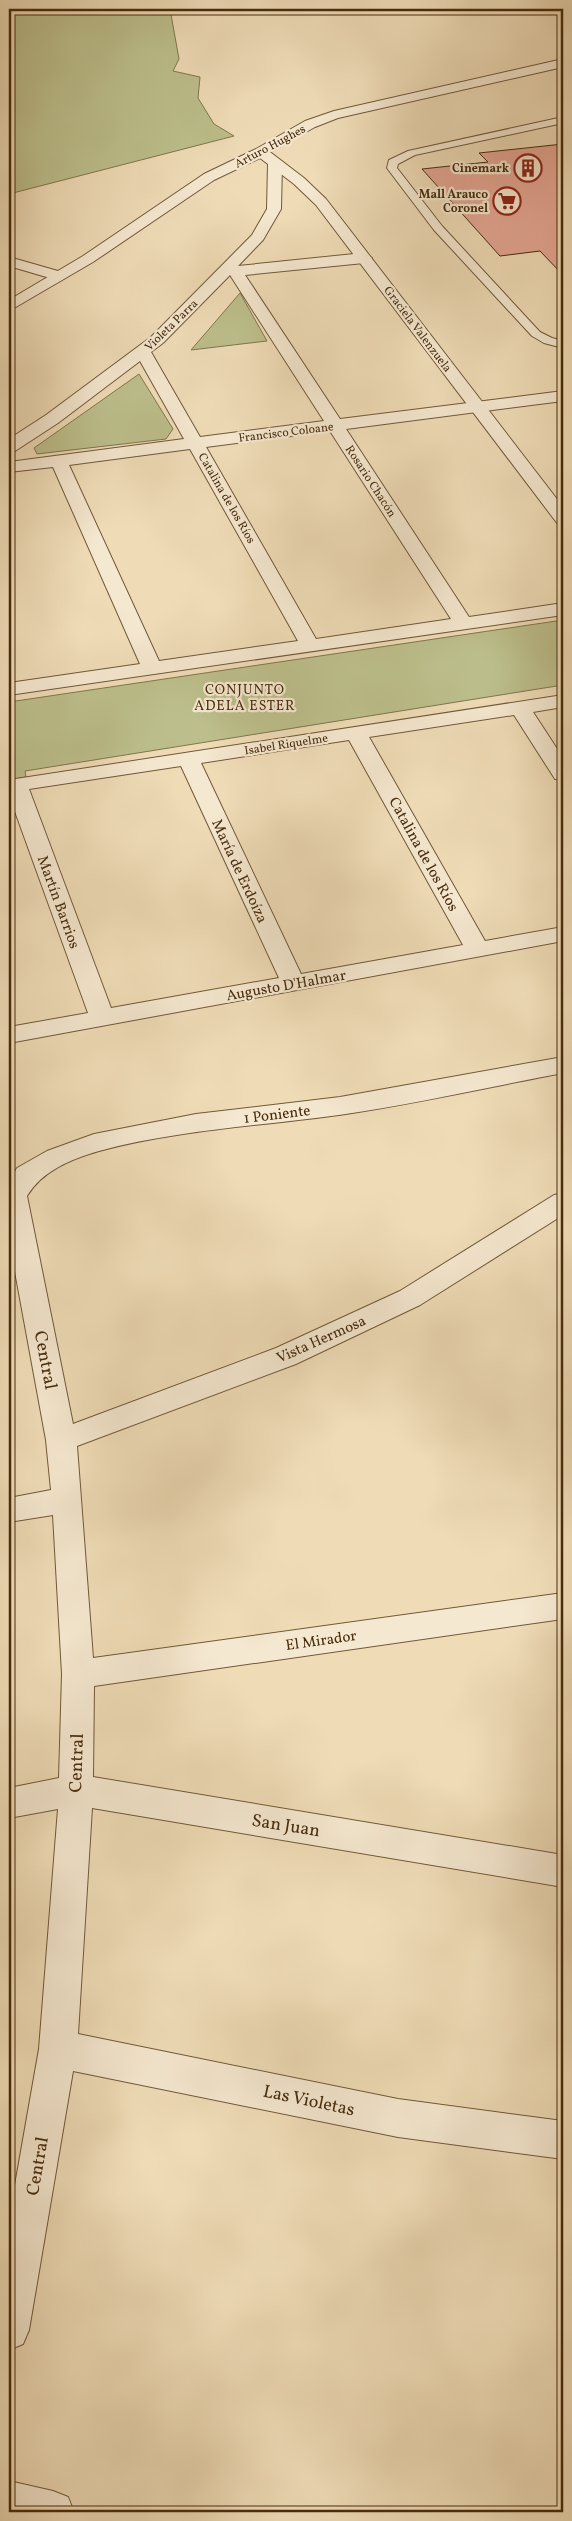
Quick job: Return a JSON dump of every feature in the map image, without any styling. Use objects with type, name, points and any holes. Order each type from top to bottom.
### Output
[{"type":"street","name":"Arturo Hughes","points":[[9,306],[60,276],[209,177],[261,152],[310,124],[334,116],[563,63]]},
{"type":"street","name":"Graciela Valenzuela","points":[[261,152],[299,181],[321,202],[563,519]]},
{"type":"street","name":"Violeta Parra","points":[[9,447],[52,419],[143,352],[231,271],[271,218],[276,200],[275,163]]},
{"type":"street","points":[[231,271],[364,258]]},
{"type":"street","points":[[9,261],[60,276]]},
{"type":"street","name":"Rosario Chacón","points":[[231,271],[335,426],[463,623]]},
{"type":"street","name":"Catalina de los Ríos","points":[[143,352],[310,645]]},
{"type":"street","name":"Francisco Coloane","points":[[9,467],[563,396]]},
{"type":"street","points":[[59,461],[152,668]]},
{"type":"street","points":[[9,689],[563,609]]},
{"type":"street","name":"Isabel Riquelme","points":[[12,786],[563,701]]},
{"type":"street","points":[[520,708],[563,774]]},
{"type":"street","name":"Catalina de los Ríos","points":[[356,733],[478,950]]},
{"type":"street","name":"María de Erdoíza","points":[[188,758],[293,983]]},
{"type":"street","name":"Martín Barrios","points":[[12,786],[102,1018]]},
{"type":"street","name":"Augusto D'Halmar","points":[[9,1035],[563,934]]},
{"type":"street","name":"1 Poniente","points":[[11,1197],[26,1175],[37,1167],[56,1157],[94,1143],[196,1123],[340,1106],[563,1065]]},
{"type":"street","name":"Central","points":[[9,2330],[58,2049],[76,1790],[78,1674],[67,1500],[61,1440],[11,1197]]},
{"type":"street","name":"Vista Hermosa","points":[[61,1440],[286,1356],[401,1302],[563,1202]]},
{"type":"street","points":[[9,1510],[67,1500]]},
{"type":"street","name":"El Mirador","points":[[78,1674],[563,1606]]},
{"type":"street","name":"San Juan","points":[[9,1803],[76,1790],[563,1871]]},
{"type":"street","name":"Las Violetas","points":[[58,2049],[398,2118],[563,2140]]},
{"type":"street","points":[[9,2502],[53,2512]]},
{"type":"lane","points":[[563,120],[412,153],[393,162],[392,168],[438,228],[536,334],[548,341],[563,344]]},
{"type":"green space","points":[[9,9],[170,9],[179,59],[173,71],[200,77],[198,98],[214,124],[234,136],[9,194]]},
{"type":"green space","points":[[240,293],[267,341],[191,350]]},
{"type":"green space","points":[[139,374],[173,429],[166,439],[37,454],[34,448]]},
{"type":"green space","points":[[563,620],[563,685],[25,771],[26,777],[9,780],[9,702]]},
{"type":"building","name":"Mall Arauco Coronel","points":[[563,144],[563,275],[540,251],[500,256],[422,169],[488,162],[479,153]]},
{"type":"place","name":"Cinemark","points":[[528,168]]},
{"type":"place","name":"Mall Arauco Coronel","points":[[507,201]]},
{"type":"district","name":"CONJUNTO ADELA ESTER","points":[[245,698]]}]
